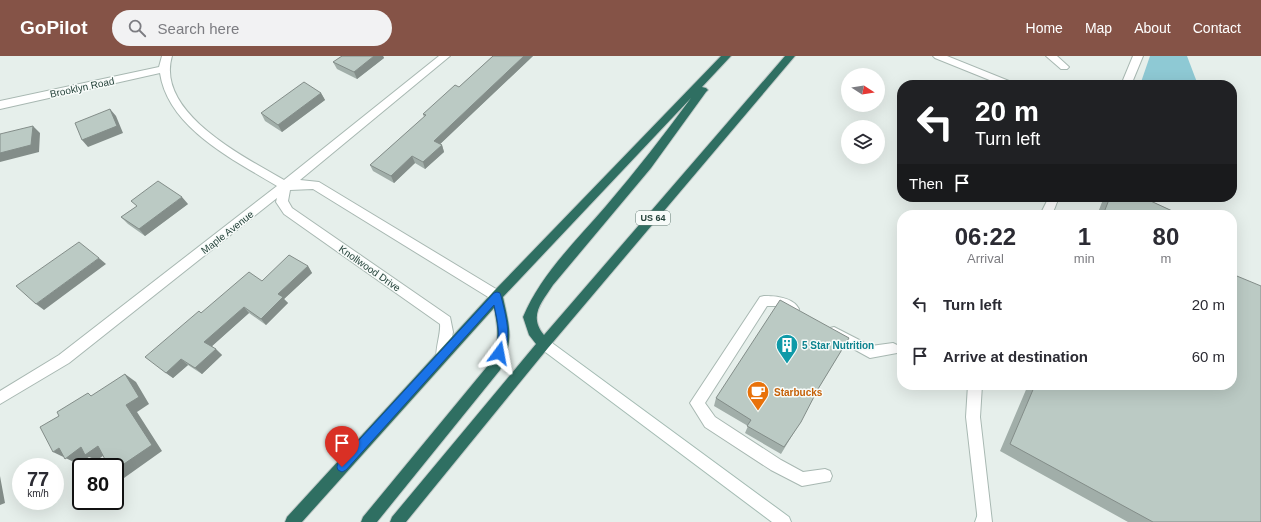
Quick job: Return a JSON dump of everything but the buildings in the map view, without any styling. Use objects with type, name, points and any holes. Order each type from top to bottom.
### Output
[{"type":"highway","points":[[292,522],[497,296],[726,56]]},
{"type":"highway","name":"US 64","points":[[397,522],[544,344],[790,56]]},
{"type":"highway","points":[[544,344],[533,330],[529,317],[539,297],[549,281],[648,165],[700,95],[716,67]]},
{"type":"highway","points":[[368,522],[495,366],[504,340],[504,329],[497,296]]},
{"type":"street","points":[[167,56],[164,69],[171,97],[181,112],[212,140],[286,186],[302,184],[315,185],[497,296]]},
{"type":"street","name":"Maple Avenue","points":[[0,398],[64,359],[286,186],[445,56]]},
{"type":"street","points":[[938,56],[998,80]]},
{"type":"street","points":[[1051,56],[1064,67]]},
{"type":"street","points":[[1128,80],[1138,56]]},
{"type":"street","name":"Brooklyn Road","points":[[0,105],[164,69]]},
{"type":"street","name":"Knollwood Drive","points":[[286,186],[282,202],[288,211],[446,321],[447,332],[442,356]]},
{"type":"street","points":[[804,315],[778,301],[764,302],[697,404],[710,422],[776,465],[802,479],[826,476]]},
{"type":"street","points":[[824,326],[870,352],[893,349]]},
{"type":"street","points":[[544,344],[784,522]]},
{"type":"street","points":[[975,390],[973,417],[984,520]]},
{"type":"water","points":[[1150,56],[1187,56],[1196,80],[1142,80]]},
{"type":"place","name":"5 Star Nutrition","points":[[787,364]]},
{"type":"place","name":"Starbucks","points":[[758,412]]},
{"type":"route","points":[[342,467],[497,296],[504,329],[504,340],[499,353]]}]
